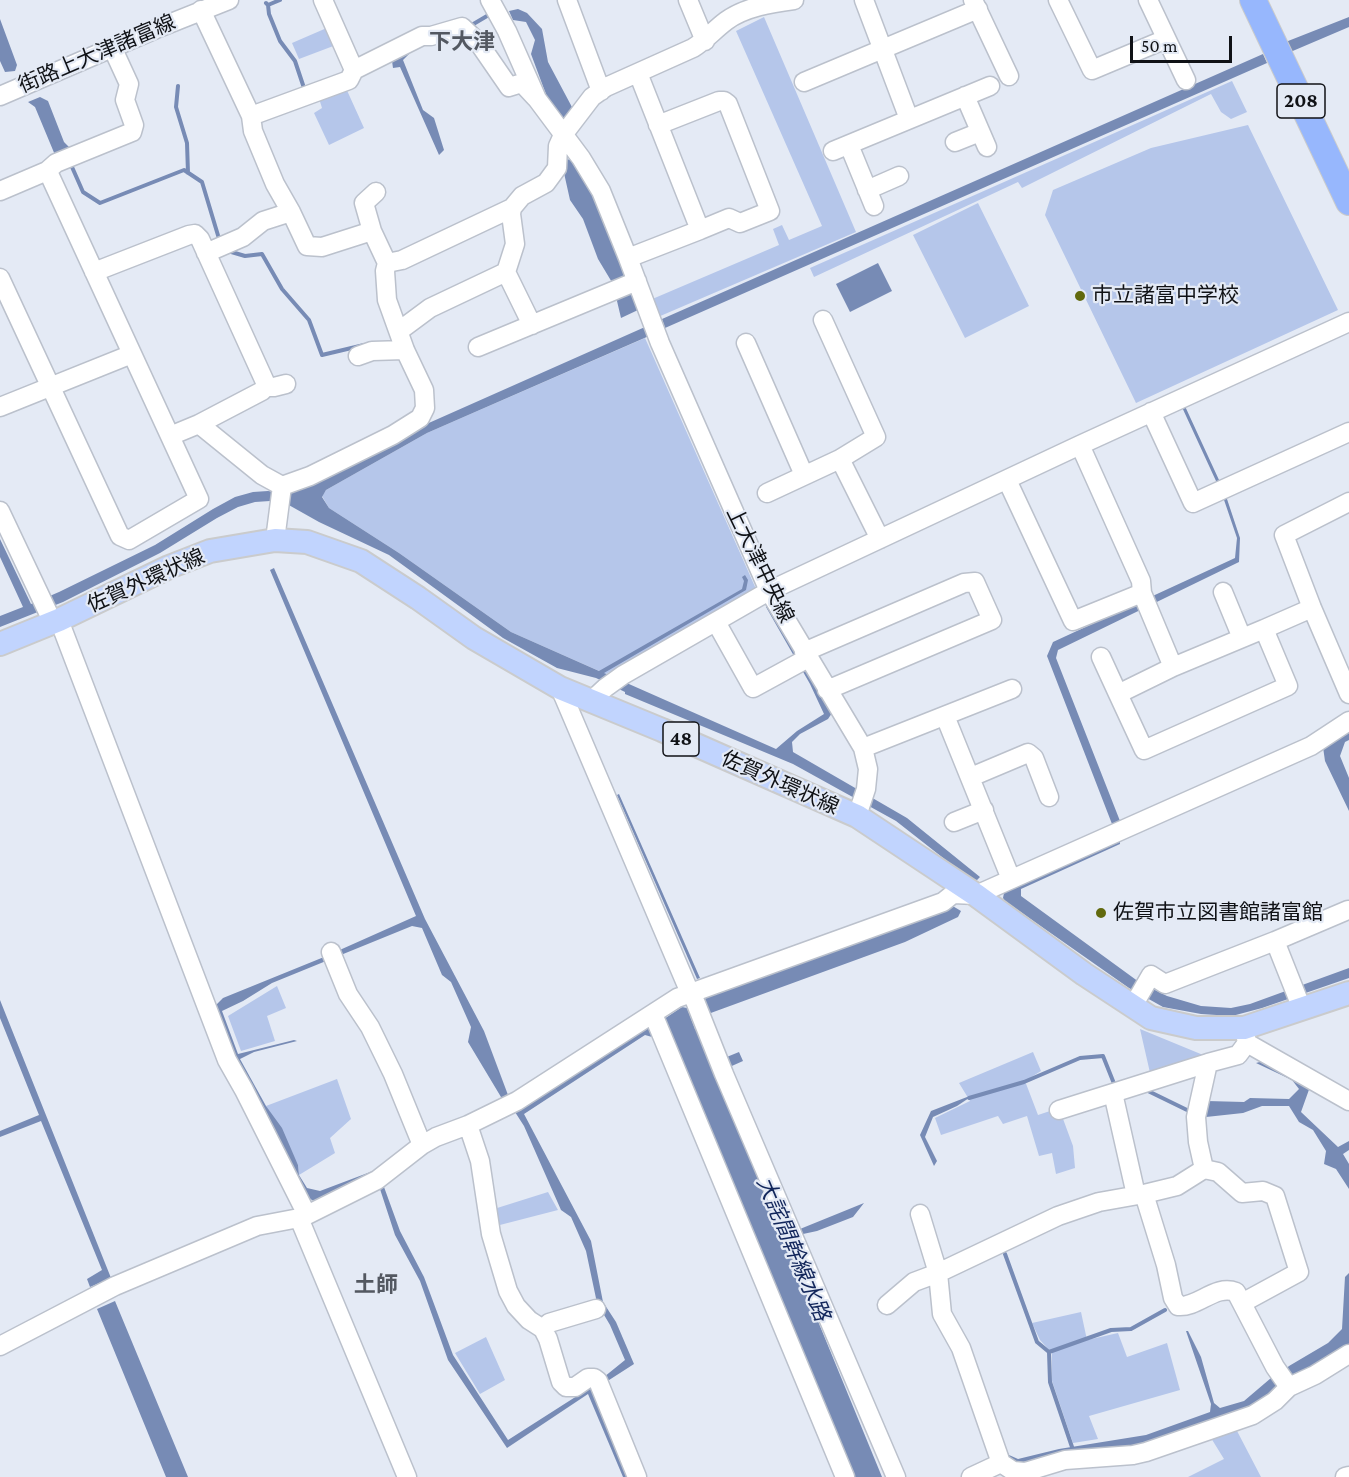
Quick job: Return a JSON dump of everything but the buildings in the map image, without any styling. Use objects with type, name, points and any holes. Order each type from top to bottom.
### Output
[{"type":"highway","name":"208","points":[[1253,0],[1349,201]]},
{"type":"main road","name":"佐賀外環状線","points":[[0,644],[169,567],[210,551],[275,540],[307,542],[361,561],[474,638],[560,688],[599,694],[861,804],[976,895],[1084,974],[1140,995],[1151,1018],[1245,1036],[1297,997],[1349,993]]},
{"type":"street","name":"街路上大津諸富線","points":[[0,96],[112,47],[229,0]]},
{"type":"street","points":[[323,0],[354,70]]},
{"type":"street","name":"上大津中央線","points":[[490,0],[507,31],[537,99],[581,158],[601,191],[654,327],[769,591],[802,658],[827,690],[863,748],[868,769],[861,804]]},
{"type":"street","points":[[567,0],[601,91]]},
{"type":"street","points":[[688,0],[705,41]]},
{"type":"street","points":[[387,263],[402,260],[512,208],[522,196],[546,183],[557,168],[558,146],[563,135],[592,97],[601,91],[705,41],[726,21],[738,14],[772,2],[794,0]]},
{"type":"street","points":[[864,0],[909,119]]},
{"type":"street","points":[[1058,0],[1092,69],[1167,39]]},
{"type":"street","points":[[1148,0],[1186,80]]},
{"type":"street","points":[[804,81],[883,49],[976,5],[1009,76]]},
{"type":"street","points":[[201,10],[251,116],[254,131],[275,184],[307,246],[322,247],[372,231]]},
{"type":"street","points":[[251,116],[349,80],[354,70],[422,36],[431,36],[462,27],[478,42],[509,87],[522,83],[537,99]]},
{"type":"street","points":[[0,191],[47,171],[56,163],[132,132],[134,125],[125,100],[129,84],[112,47]]},
{"type":"street","points":[[638,73],[700,230]]},
{"type":"street","points":[[899,176],[871,198],[841,148],[990,86]]},
{"type":"street","points":[[955,142],[983,139],[965,96]]},
{"type":"street","points":[[628,258],[729,218],[740,223],[770,211],[728,104],[719,101],[658,125]]},
{"type":"street","points":[[0,278],[120,536],[129,540],[199,499],[47,171]]},
{"type":"street","points":[[199,424],[262,475],[282,486],[310,476],[393,435],[420,418],[425,408],[424,390],[405,350],[387,300],[385,271],[387,263],[372,231],[364,203],[376,192]]},
{"type":"street","points":[[512,208],[515,244],[506,272],[532,324]]},
{"type":"street","points":[[206,253],[243,237],[263,220],[291,212]]},
{"type":"street","points":[[94,272],[195,234],[200,239],[266,387]]},
{"type":"street","points":[[399,331],[429,308],[506,272]]},
{"type":"street","points":[[478,347],[637,281]]},
{"type":"street","points":[[766,494],[840,459],[876,437],[823,320]]},
{"type":"street","points":[[599,694],[623,675],[769,591],[1349,322]]},
{"type":"street","points":[[746,343],[804,475]]},
{"type":"street","points":[[358,356],[372,351],[405,350]]},
{"type":"street","points":[[0,407],[132,354]]},
{"type":"street","points":[[170,436],[199,424],[266,387],[286,384]]},
{"type":"street","points":[[1151,412],[1193,503],[1349,432]]},
{"type":"street","points":[[1080,445],[1142,581],[1142,593],[1173,667]]},
{"type":"street","points":[[840,459],[880,539]]},
{"type":"street","points":[[1007,480],[1073,621],[1142,593]]},
{"type":"street","points":[[275,540],[282,486]]},
{"type":"street","points":[[1349,502],[1284,535],[1349,694]]},
{"type":"street","points":[[0,511],[39,595],[53,619],[227,1060],[244,1089],[303,1217],[407,1477]]},
{"type":"street","points":[[716,622],[753,688],[764,692],[802,658],[964,583],[975,582],[992,620],[827,690]]},
{"type":"street","points":[[1222,592],[1242,638]]},
{"type":"street","points":[[1118,694],[1173,667],[1312,608]]},
{"type":"street","points":[[1101,657],[1143,750],[1288,686],[1264,629]]},
{"type":"street","points":[[560,688],[896,1477]]},
{"type":"street","points":[[863,748],[1012,689]]},
{"type":"street","points":[[945,716],[1011,879]]},
{"type":"street","points":[[0,1346],[116,1286],[257,1226],[303,1217],[377,1180],[422,1145],[512,1103],[677,998],[944,902],[953,894],[976,895],[1311,746],[1349,721]]},
{"type":"street","points":[[971,777],[1028,753],[1034,758],[1049,797]]},
{"type":"street","points":[[954,822],[984,810]]},
{"type":"street","points":[[1140,995],[1151,975],[1165,984],[1348,910]]},
{"type":"street","points":[[1275,941],[1297,997]]},
{"type":"street","points":[[332,955],[348,994],[370,1027],[388,1063],[422,1145]]},
{"type":"street","points":[[653,1014],[845,1477]]},
{"type":"street","points":[[1059,1110],[1238,1055],[1245,1036],[1349,1101]]},
{"type":"street","points":[[1204,1170],[1196,1117],[1208,1063]]},
{"type":"street","points":[[1113,1093],[1140,1194],[1166,1266],[1173,1298],[1178,1306],[1186,1307],[1206,1296],[1228,1289],[1236,1292],[1275,1367],[1289,1387]]},
{"type":"street","points":[[468,1125],[480,1161],[491,1234],[508,1291],[516,1306],[529,1320],[543,1329],[548,1338],[561,1382],[566,1387],[575,1387],[588,1378],[598,1381],[638,1477]]},
{"type":"street","points":[[887,1305],[914,1282],[938,1273],[1058,1216],[1099,1202],[1177,1185],[1204,1170],[1218,1172],[1242,1193],[1263,1191],[1275,1196],[1299,1272],[1242,1303]]},
{"type":"street","points":[[920,1214],[938,1273],[942,1314],[961,1348],[1001,1463],[1013,1471],[1025,1472],[1065,1460],[1146,1452],[1253,1415],[1275,1401],[1289,1387],[1315,1375],[1349,1354]]},
{"type":"street","points":[[543,1329],[549,1323],[596,1310]]},
{"type":"street","points":[[971,1477],[1001,1463]]},
{"type":"street","points":[[1345,1477],[1349,1476]]},
{"type":"shaded area","points":[[518,9],[527,13],[542,29],[548,62],[573,109],[566,117],[561,118],[547,97],[531,54],[535,40],[526,22],[513,20],[509,11]]},
{"type":"shaded area","points":[[764,17],[856,232],[658,317],[650,300],[779,245],[773,229],[782,225],[789,240],[822,226],[736,31]]},
{"type":"shaded area","points":[[1349,17],[1349,27],[1288,53],[1283,43]]},
{"type":"shaded area","points":[[0,19],[17,65],[15,71],[5,72],[0,61]]},
{"type":"shaded area","points":[[329,27],[336,45],[299,59],[292,43]]},
{"type":"shaded area","points":[[412,51],[403,60],[423,110],[434,118],[444,150],[439,155],[400,67],[393,68],[392,61]]},
{"type":"shaded area","points":[[1263,54],[1267,63],[665,328],[662,319]]},
{"type":"shaded area","points":[[1232,81],[1247,112],[1231,119],[1221,112],[1211,94],[1022,188],[1018,182],[814,277],[810,268]]},
{"type":"shaded area","points":[[345,86],[364,128],[329,145],[314,113],[322,108],[318,95]]},
{"type":"shaded area","points":[[40,97],[48,101],[64,142],[71,149],[55,155],[35,107],[28,102]]},
{"type":"shaded area","points":[[1248,125],[1338,310],[1136,403],[1045,215],[1053,190],[1151,148]]},
{"type":"shaded area","points":[[565,159],[572,160],[596,196],[638,310],[621,318],[613,284],[598,259],[583,219],[570,200],[564,173]]},
{"type":"shaded area","points":[[978,203],[1029,306],[965,338],[913,235]]},
{"type":"shaded area","points":[[878,263],[892,291],[850,312],[836,284]]},
{"type":"shaded area","points":[[645,327],[649,336],[427,433],[326,490],[322,497],[329,508],[399,553],[511,632],[599,671],[742,589],[744,581],[742,577],[745,575],[748,580],[746,590],[604,673],[776,749],[797,731],[824,714],[810,684],[766,607],[769,605],[832,713],[828,719],[800,734],[792,742],[793,752],[907,818],[980,877],[977,880],[970,879],[896,821],[793,764],[625,694],[596,678],[557,668],[503,638],[389,555],[287,504],[270,501],[238,507],[160,553],[63,602],[0,627],[0,616],[23,607],[0,557],[0,539],[31,604],[155,545],[235,497],[253,492],[268,491],[287,494],[299,490],[422,426]]},
{"type":"shaded area","points":[[645,338],[756,589],[606,674],[511,632],[399,553],[329,508],[322,496],[326,490],[427,433]]},
{"type":"shaded area","points":[[1184,404],[1225,493],[1240,538],[1239,562],[1058,650],[1056,658],[1120,821],[1120,844],[1021,889],[1021,896],[1139,982],[1167,996],[1201,1006],[1231,1008],[1250,1004],[1349,968],[1349,978],[1232,1016],[1201,1014],[1163,1007],[1129,988],[1003,898],[1004,893],[1013,885],[1115,840],[1112,824],[1047,656],[1053,642],[1235,558],[1237,538],[1222,494],[1181,405]]},
{"type":"shaded area","points":[[274,568],[425,919],[484,1031],[508,1095],[520,1109],[647,1028],[653,1032],[652,1037],[645,1035],[524,1114],[591,1241],[603,1302],[616,1322],[634,1364],[606,1382],[604,1377],[625,1360],[610,1325],[597,1303],[586,1251],[571,1217],[561,1210],[524,1126],[501,1097],[468,1042],[471,1027],[451,982],[442,975],[422,928],[412,926],[272,983],[222,1011],[238,1054],[297,1041],[254,1052],[240,1059],[266,1106],[282,1128],[298,1165],[299,1175],[307,1188],[320,1191],[373,1171],[377,1173],[315,1202],[303,1194],[233,1054],[214,1007],[223,998],[416,916],[270,570]]},
{"type":"shaded area","points":[[1349,730],[1349,740],[1345,742],[1340,756],[1349,778],[1349,811],[1325,761],[1323,747]]},
{"type":"shaded area","points":[[619,794],[700,978],[697,979],[617,795]]},
{"type":"shaded area","points":[[951,905],[961,911],[958,917],[905,942],[708,1014],[702,999],[706,995]]},
{"type":"shaded area","points":[[277,986],[286,1008],[267,1016],[275,1041],[241,1051],[228,1016]]},
{"type":"shaded area","points":[[0,1000],[111,1278],[90,1287],[87,1279],[102,1270],[41,1121],[0,1137],[0,1131],[39,1115],[0,1018]]},
{"type":"shaded area","points":[[682,1007],[687,1008],[712,1063],[739,1052],[743,1061],[716,1073],[882,1477],[855,1477],[664,1019]]},
{"type":"shaded area","points":[[1140,1029],[1208,1057],[1151,1077]]},
{"type":"shaded area","points":[[1033,1052],[1041,1071],[1025,1081],[1038,1115],[1059,1108],[1073,1146],[1075,1168],[1056,1174],[1052,1153],[1039,1156],[1027,1116],[1003,1124],[998,1116],[941,1135],[935,1118],[970,1101],[959,1083]]},
{"type":"shaded area","points":[[1267,1060],[1311,1084],[1301,1112],[1338,1147],[1349,1141],[1349,1150],[1343,1154],[1349,1164],[1349,1189],[1336,1169],[1324,1164],[1326,1151],[1313,1130],[1299,1122],[1289,1106],[1262,1106],[1243,1113],[1206,1117],[1207,1101],[1244,1102],[1250,1098],[1289,1099],[1299,1089],[1292,1080],[1256,1063]]},
{"type":"shaded area","points":[[337,1079],[351,1119],[330,1138],[335,1153],[299,1175],[298,1165],[266,1106]]},
{"type":"shaded area","points":[[969,1098],[957,1106],[933,1117],[925,1137],[937,1161],[934,1166],[920,1135],[931,1111]]},
{"type":"shaded area","points":[[384,1187],[400,1231],[424,1277],[453,1355],[508,1440],[591,1387],[629,1477],[623,1477],[588,1394],[507,1448],[448,1360],[420,1281],[395,1235],[380,1189]]},
{"type":"shaded area","points":[[548,1192],[558,1210],[496,1226],[494,1209]]},
{"type":"shaded area","points":[[864,1203],[853,1217],[817,1231],[803,1234],[800,1229]]},
{"type":"shaded area","points":[[1349,1273],[1349,1345],[1259,1404],[1141,1445],[1024,1463],[1012,1461],[1006,1457],[986,1405],[1009,1455],[1018,1459],[1059,1449],[1146,1435],[1210,1412],[1211,1404],[1186,1331],[1201,1357],[1214,1403],[1220,1408],[1244,1401],[1271,1378],[1278,1376],[1289,1366],[1328,1343],[1342,1329],[1345,1277]]},
{"type":"shaded area","points":[[115,1301],[188,1477],[166,1477],[97,1309]]},
{"type":"shaded area","points":[[1081,1312],[1087,1340],[1118,1333],[1127,1357],[1167,1343],[1180,1390],[1089,1416],[1098,1439],[1073,1443],[1052,1381],[1052,1353],[1040,1340],[1032,1323]]},
{"type":"shaded area","points":[[486,1337],[505,1380],[480,1394],[455,1353]]},
{"type":"shaded area","points":[[1236,1429],[1261,1477],[1188,1477],[1224,1459],[1211,1438]]},
{"type":"waterway","points":[[266,3],[268,5],[280,0]]},
{"type":"waterway","points":[[268,5],[269,14],[280,41],[295,61],[304,88]]},
{"type":"waterway","points":[[470,26],[487,16]]},
{"type":"waterway","points":[[178,86],[176,107],[187,143],[188,173]]},
{"type":"waterway","points":[[72,167],[83,192],[100,203],[184,170],[202,182],[220,242]]},
{"type":"waterway","points":[[228,251],[245,256],[262,254],[282,289],[309,320],[322,355],[364,345]]},
{"type":"waterway","points":[[969,1098],[1024,1082],[1080,1058],[1103,1056],[1115,1086]]},
{"type":"waterway","points":[[1146,1090],[1187,1110]]},
{"type":"waterway","points":[[1005,1254],[1037,1342],[1049,1352],[1050,1382],[1072,1447]]},
{"type":"waterway","points":[[1049,1352],[1111,1330],[1131,1329],[1165,1310]]},
{"type":"place","name":"市立諸富中学校","points":[[1080,296]]},
{"type":"place","name":"佐賀市立図書館諸富館","points":[[1101,913]]},
{"type":"district","name":"下大津","points":[[462,42]]},
{"type":"district","name":"土師","points":[[376,1285]]},
{"type":"water label","name":"大詫間幹線水路","points":[[793,1249]]}]
